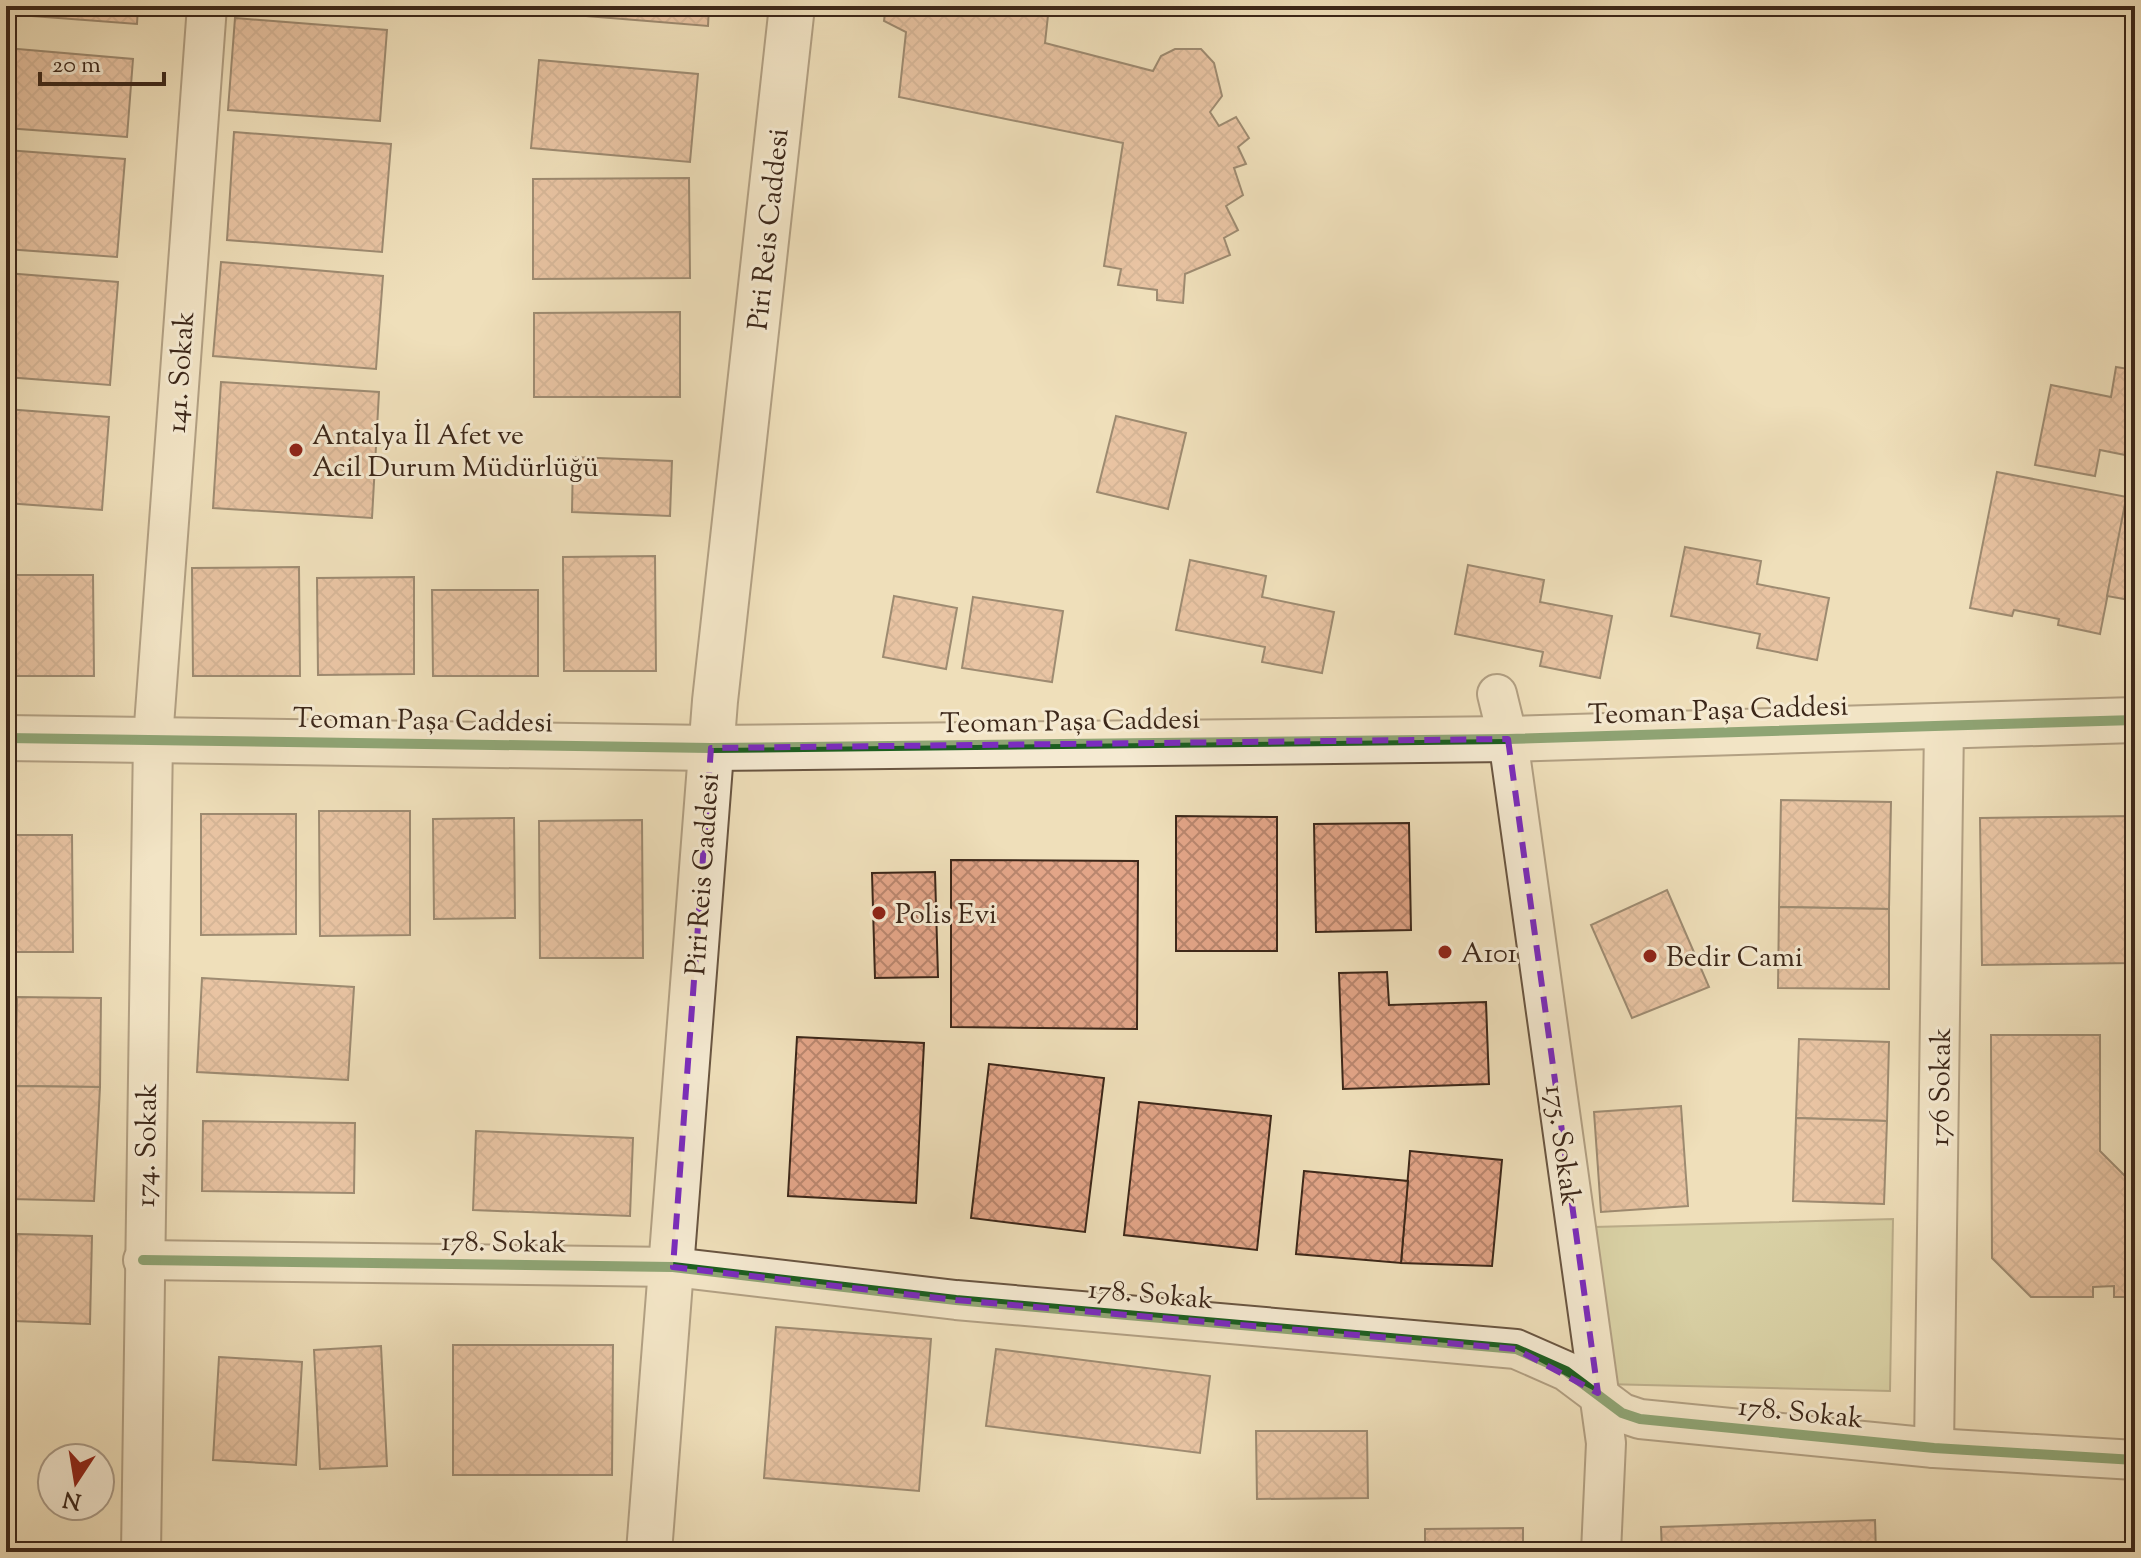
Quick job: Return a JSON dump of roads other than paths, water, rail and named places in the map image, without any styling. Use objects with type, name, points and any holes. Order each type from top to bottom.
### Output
[{"type":"street","name":"141. Sokak","points":[[153,739],[207,6]]},
{"type":"street","name":"Piri Reis Caddesi","points":[[649,1552],[711,748],[792,6]]},
{"type":"street","name":"175. Sokak","points":[[1497,694],[1508,739],[1606,1443],[1601,1552]]},
{"type":"street","name":"Teoman Paşa Caddesi","points":[[6,738],[711,748],[1508,739],[2135,720]]},
{"type":"street","name":"176 Sokak","points":[[1934,1448],[1944,726]]},
{"type":"street","name":"174. Sokak","points":[[141,1552],[153,739]]},
{"type":"street","name":"178. Sokak","points":[[143,1260],[673,1267],[956,1300],[1516,1349],[1566,1371],[1622,1413],[1640,1419],[1934,1448],[2135,1460]]},
{"type":"place","name":"Antalya İl Afet ve Acil Durum Müdürlüğü","points":[[296,450]]},
{"type":"place","name":"Polis Evi","points":[[879,913]]},
{"type":"place","name":"A101","points":[[1445,952]]},
{"type":"place","name":"Bedir Cami","points":[[1650,956]]}]
